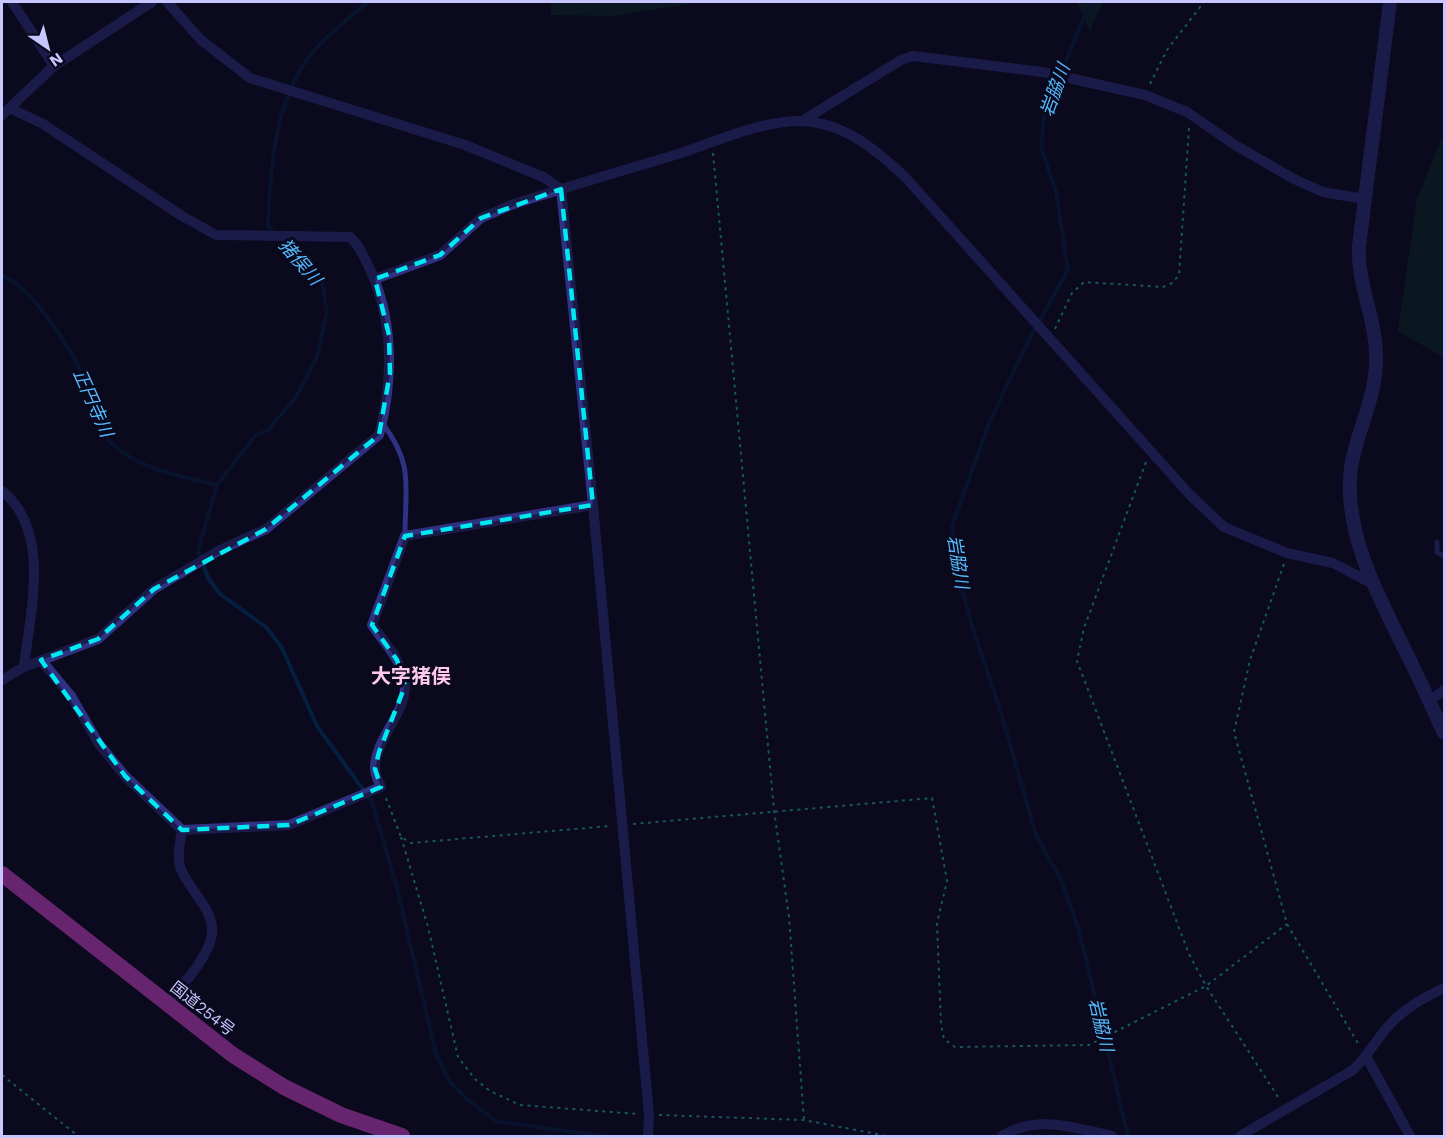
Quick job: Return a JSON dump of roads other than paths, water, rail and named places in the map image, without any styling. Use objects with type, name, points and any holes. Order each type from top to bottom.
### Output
[{"type":"highway","name":"国道254号","points":[[2,874],[233,1055],[284,1088],[341,1115],[402,1137]]},
{"type":"street","points":[[12,2],[54,66]]},
{"type":"street","points":[[2,680],[24,667],[98,639],[154,589],[220,550],[266,529],[379,435],[382,423],[390,373],[389,334],[375,279],[357,243],[350,237],[216,235],[182,216],[43,124],[6,111],[54,66],[152,2]]},
{"type":"street","points":[[167,2],[201,40],[250,78],[465,145],[543,177],[561,189]]},
{"type":"street","points":[[1390,2],[1364,199],[1358,268],[1371,320],[1376,361],[1371,401],[1350,476],[1350,496],[1358,540],[1373,584],[1444,733]]},
{"type":"street","points":[[802,122],[901,60],[913,56],[1042,72],[1145,95],[1189,113],[1235,145],[1294,179],[1323,192],[1364,199]]},
{"type":"street","points":[[375,279],[440,255],[481,218],[561,189],[712,143],[759,126],[802,122],[824,125],[850,135],[878,151],[908,180],[1190,495],[1224,527],[1287,553],[1333,563],[1373,584]]},
{"type":"street","points":[[561,189],[624,825],[649,1114],[648,1137]]},
{"type":"street","points":[[2,491],[25,517],[31,539],[33,582],[24,667]]},
{"type":"street","points":[[41,660],[71,696],[99,744],[125,776],[182,830],[289,825],[381,787],[375,769],[379,752],[398,712],[405,686],[397,660],[372,625],[405,536],[593,505]]},
{"type":"street","points":[[1429,700],[1444,690]]},
{"type":"street","points":[[168,1004],[199,962],[210,942],[213,929],[209,914],[188,884],[180,865],[182,830]]},
{"type":"street","points":[[1240,1137],[1353,1070],[1367,1058],[1386,1028],[1407,1009],[1444,988]]},
{"type":"street","points":[[1367,1058],[1410,1137]]},
{"type":"street","points":[[1002,1137],[1024,1125],[1053,1124],[1112,1137]]},
{"type":"lane","points":[[382,423],[399,445],[406,464],[405,536]]},
{"type":"lane","points":[[1437,542],[1437,552],[1444,556]]},
{"type":"waterway","name":"猪俣川","points":[[276,234],[268,227],[273,155],[284,107],[293,84],[304,64],[319,45],[367,2]]},
{"type":"waterway","name":"岩脇川","points":[[1094,2],[1086,12],[1044,116],[1041,147],[1056,192],[1068,270],[1030,338],[990,421],[952,526],[954,560],[1036,835],[1061,880],[1079,930],[1128,1136]]},
{"type":"waterway","points":[[281,239],[322,282],[327,312],[317,357],[296,397],[268,430],[255,436],[217,485],[198,551],[208,578],[220,594],[267,628],[282,648],[317,726],[372,802],[397,888],[436,1054],[449,1081],[467,1099],[496,1121],[602,1136]]},
{"type":"waterway","name":"正円寺川","points":[[2,276],[13,282],[37,305],[70,351],[83,377],[97,422],[112,444],[123,453],[148,466],[217,485]]},
{"type":"district","name":"大字猪俣","points":[[411,676]]}]
